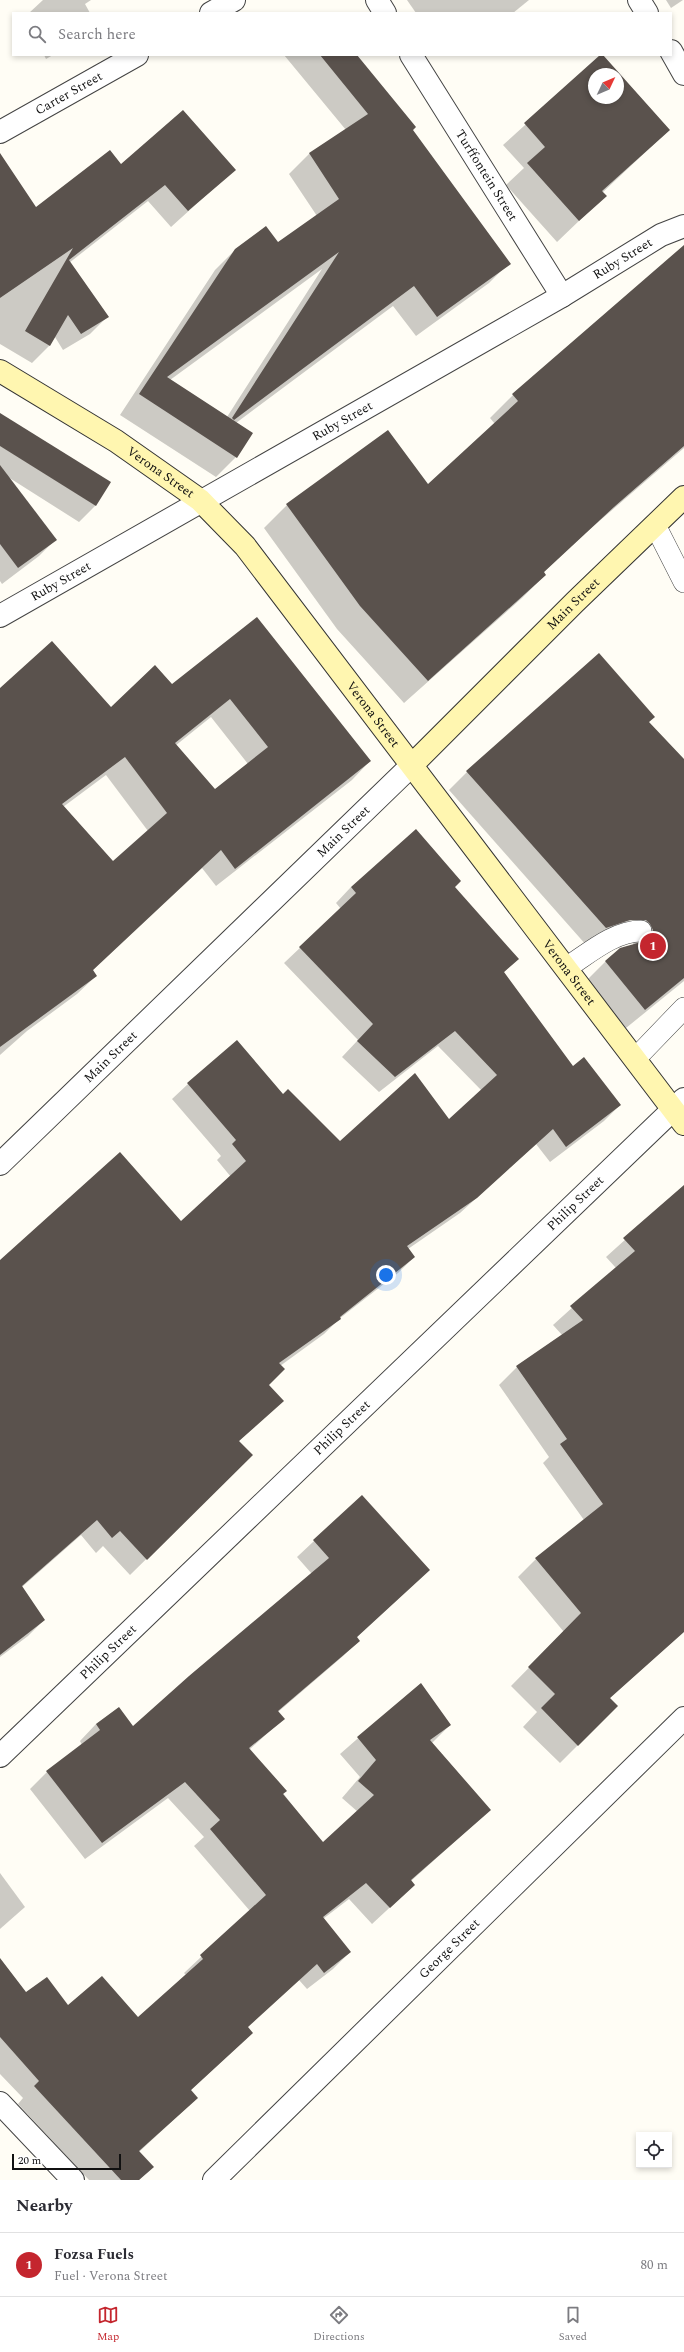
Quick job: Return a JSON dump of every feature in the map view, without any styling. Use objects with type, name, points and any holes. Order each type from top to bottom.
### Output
[{"type":"main road","name":"Verona Street","points":[[0,372],[116,441],[200,500],[245,546],[635,1059],[680,1111]]},
{"type":"main road","name":"Main Street","points":[[412,765],[684,497]]},
{"type":"street","points":[[213,12],[234,0]]},
{"type":"street","points":[[376,0],[384,12]]},
{"type":"street","points":[[639,0],[647,12]]},
{"type":"street","points":[[672,53],[684,74]]},
{"type":"street","name":"Carter Street","points":[[0,132],[135,56]]},
{"type":"street","name":"Turffontein Street","points":[[412,56],[562,296]]},
{"type":"street","name":"Ruby Street","points":[[0,616],[200,500],[562,296],[654,238],[684,226]]},
{"type":"street","name":"Main Street","points":[[0,1164],[412,765]]},
{"type":"street","name":"Philip Street","points":[[0,1756],[680,1111]]},
{"type":"street","name":"George Street","points":[[214,2180],[684,1718]]},
{"type":"street","points":[[0,2103],[73,2180]]},
{"type":"lane","points":[[655,525],[684,582]]},
{"type":"lane","points":[[566,968],[618,937],[632,931],[641,931]]},
{"type":"lane","points":[[635,1059],[684,1008]]},
{"type":"building","points":[[321,56],[358,56],[416,127],[413,130],[511,264],[437,317],[414,286],[234,420],[232,418],[339,252],[167,377],[253,433],[237,458],[139,394],[235,249],[266,226],[278,242],[339,199],[309,153],[368,114]]},
{"type":"building","points":[[599,56],[604,56],[615,68],[588,68],[588,104],[624,104],[624,79],[670,130],[602,191],[607,196],[579,221],[527,163],[545,147],[524,123]]},
{"type":"building","points":[[183,110],[236,170],[188,211],[165,185],[69,260],[109,317],[81,334],[68,315],[50,346],[25,331],[73,248],[0,298],[0,153],[36,207],[110,150],[121,164]]},
{"type":"building","points":[[684,245],[684,446],[614,507],[544,572],[546,575],[428,681],[360,606],[286,504],[388,430],[428,484],[518,401],[512,394]]},
{"type":"building","points":[[0,413],[111,482],[96,506],[0,446]]},
{"type":"building","points":[[0,465],[57,540],[18,568],[0,544]]},
{"type":"building","points":[[257,617],[371,761],[235,869],[221,850],[93,970],[97,976],[0,1047],[0,688],[52,641],[111,707],[155,665],[172,684]],"holes":[[[230,699],[268,747],[215,789],[175,743]],[[125,757],[167,813],[113,861],[62,804]]]},
{"type":"building","points":[[599,653],[655,717],[649,722],[684,759],[684,978],[645,1010],[605,961],[620,948],[648,940],[653,930],[650,924],[646,920],[630,920],[606,928],[466,771]]},
{"type":"building","points":[[416,829],[461,881],[455,887],[519,959],[504,972],[573,1066],[584,1057],[621,1105],[566,1147],[553,1129],[477,1198],[407,1246],[415,1257],[340,1317],[341,1319],[279,1363],[285,1369],[269,1385],[284,1401],[239,1441],[253,1455],[147,1560],[120,1531],[112,1538],[97,1520],[22,1586],[45,1620],[0,1655],[0,1260],[120,1152],[181,1221],[246,1161],[232,1144],[236,1140],[187,1083],[237,1040],[283,1094],[288,1089],[340,1141],[415,1073],[449,1119],[497,1075],[455,1031],[395,1077],[357,1041],[373,1024],[299,947],[356,893],[351,887]]},
{"type":"building","points":[[684,1185],[684,1632],[610,1698],[618,1706],[578,1746],[541,1708],[555,1694],[528,1667],[581,1613],[535,1558],[603,1504],[560,1444],[567,1439],[516,1366],[583,1320],[570,1306],[635,1251],[623,1238]]},
{"type":"building","points":[[362,1495],[430,1570],[357,1637],[360,1641],[278,1711],[285,1719],[249,1748],[287,1791],[283,1794],[323,1842],[374,1795],[358,1781],[376,1760],[357,1737],[421,1683],[451,1725],[430,1740],[491,1810],[411,1880],[415,1885],[390,1908],[366,1883],[323,1917],[351,1952],[324,1973],[317,1964],[248,2027],[253,2033],[191,2090],[198,2098],[139,2151],[154,2167],[139,2180],[121,2180],[34,2086],[39,2081],[0,2037],[0,1958],[26,1992],[47,1977],[68,2005],[102,1976],[138,2017],[203,1959],[200,1955],[266,1895],[210,1829],[220,1820],[185,1782],[102,1843],[46,1771],[100,1730],[96,1724],[119,1707],[133,1726],[189,1676],[329,1558],[313,1540]]},
{"type":"place","name":"Fozsa Fuels","points":[[653,946]]}]
